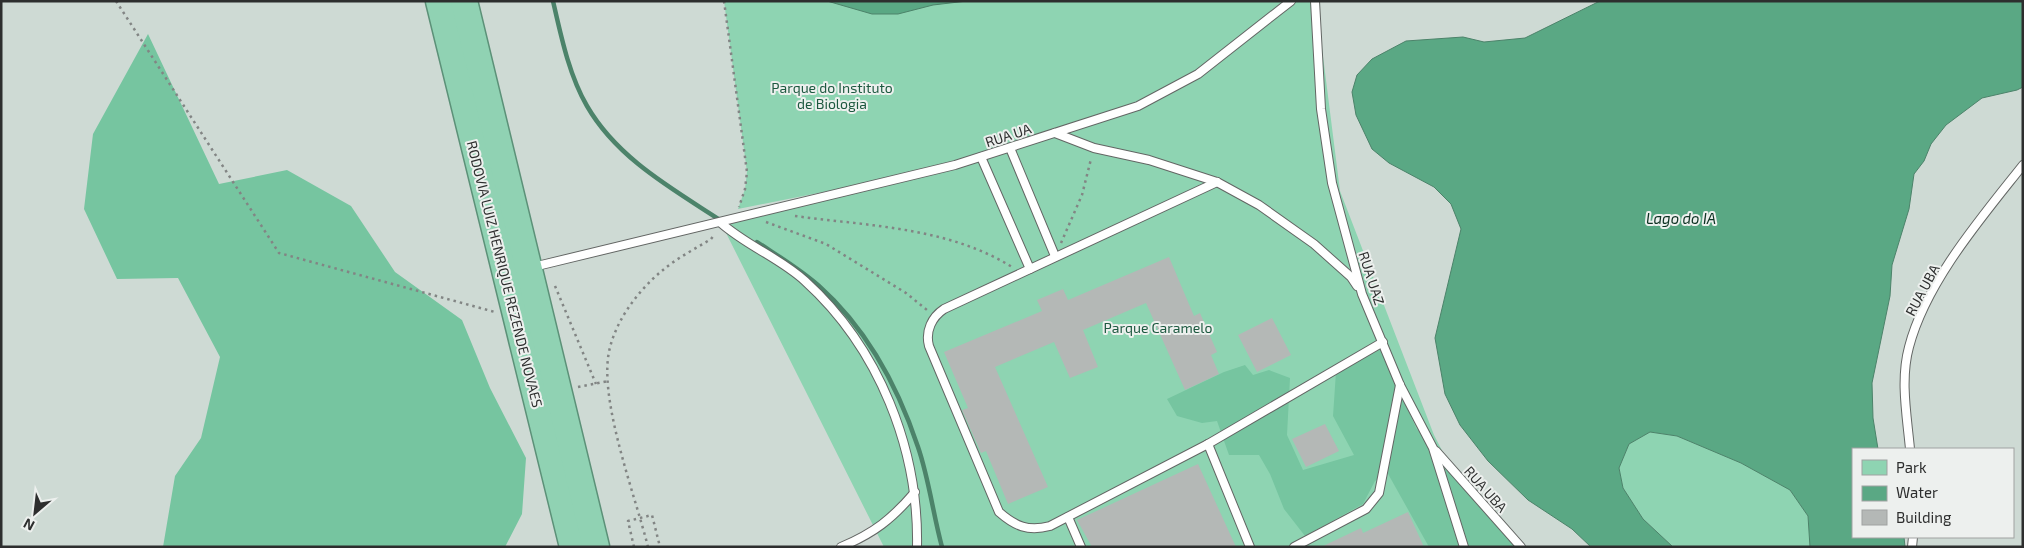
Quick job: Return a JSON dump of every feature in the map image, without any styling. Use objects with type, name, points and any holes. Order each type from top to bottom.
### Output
[{"type":"highway","name":"RODOVIA LUIZ HENRIQUE REZENDE NOVAES","points":[[438,1],[573,547]]},
{"type":"highway","name":"RODOVIA LUIZ HENRIQUE REZENDE NOVAES","points":[[464,1],[596,547]]},
{"type":"lane","name":"RUA UA","points":[[528,268],[721,223],[981,157],[1138,106],[1198,74],[1291,1]]},
{"type":"lane","name":"RUA UAZ","points":[[1315,1],[1321,109],[1332,184],[1362,294],[1384,342],[1400,385],[1433,448],[1464,547]]},
{"type":"lane","points":[[1055,133],[1094,148],[1149,160],[1217,182],[1259,205],[1314,244],[1351,277],[1362,294]]},
{"type":"lane","points":[[1010,148],[1055,256]]},
{"type":"lane","points":[[981,157],[1030,269]]},
{"type":"lane","name":"RUA UBA","points":[[1910,448],[1905,369],[1909,347],[1925,305],[1962,243],[2023,165]]},
{"type":"lane","points":[[1217,182],[1055,256],[944,309],[935,316],[927,334],[929,346],[999,512],[1011,522],[1027,529],[1050,526],[1208,444],[1384,342]]},
{"type":"lane","points":[[721,223],[748,243],[777,259],[805,281],[838,315],[857,341],[890,407],[909,460],[915,492],[916,547]]},
{"type":"lane","points":[[1294,547],[1366,509],[1380,493],[1400,385]]},
{"type":"lane","points":[[1208,444],[1250,547]]},
{"type":"lane","name":"RUA UBA","points":[[1433,448],[1521,547]]},
{"type":"lane","points":[[841,547],[879,528],[915,492]]},
{"type":"lane","points":[[1068,517],[1081,547]]},
{"type":"path","points":[[116,1],[279,253],[515,317]]},
{"type":"path","points":[[648,547],[616,429],[608,381],[608,358],[612,340],[635,299],[663,269],[711,240],[721,223],[738,209],[745,189],[747,172],[724,1]]},
{"type":"path","points":[[1055,256],[1082,195],[1094,148]]},
{"type":"path","points":[[749,215],[826,244],[906,293],[935,316]]},
{"type":"path","points":[[795,216],[932,234],[994,256],[1021,273]]},
{"type":"path","points":[[577,387],[608,381]]},
{"type":"path","points":[[634,547],[628,521],[652,515],[660,547]]},
{"type":"shaded area","points":[[1,1],[2023,1],[2023,547],[1,547]]},
{"type":"shaded area","points":[[148,34],[219,184],[287,170],[351,206],[395,272],[462,320],[490,388],[526,458],[522,514],[505,547],[163,547],[175,476],[201,438],[220,357],[178,278],[117,279],[84,209],[93,134]]},
{"type":"shaded area","points":[[1381,347],[1416,428],[1515,547],[1429,547],[1387,472],[1375,481],[1363,504],[1305,536],[1284,509],[1270,474],[1259,455],[1229,455],[1217,421],[1202,423],[1177,416],[1167,399],[1224,372],[1245,365],[1253,375],[1269,370],[1290,378],[1287,435],[1303,470],[1354,455],[1333,416],[1336,372]]},
{"type":"green space","name":"Parque Caramelo","points":[[724,1],[1316,1],[1340,191],[1434,435],[1492,547],[884,547],[721,223],[848,187],[738,209],[745,189],[747,172]]},
{"type":"green space","points":[[1650,432],[1677,436],[1741,463],[1790,490],[1808,516],[1810,547],[1673,547],[1643,519],[1623,488],[1619,468],[1629,444]]},
{"type":"water","points":[[827,1],[967,1],[933,5],[898,14],[872,14]]},
{"type":"water","name":"Lago do IA","points":[[1600,1],[2023,1],[2023,87],[1982,98],[1946,125],[1931,144],[1924,161],[1914,174],[1909,209],[1892,265],[1890,296],[1872,383],[1873,418],[1878,448],[1852,448],[1852,538],[1904,538],[1905,547],[1810,547],[1808,516],[1790,490],[1741,463],[1677,436],[1650,432],[1629,444],[1619,468],[1623,488],[1643,519],[1673,547],[1591,547],[1572,529],[1528,500],[1488,461],[1460,425],[1445,394],[1435,338],[1461,229],[1451,204],[1434,187],[1389,163],[1372,149],[1356,115],[1352,92],[1357,75],[1372,59],[1406,41],[1463,37],[1484,42],[1525,38]]},
{"type":"building","points":[[1169,257],[1194,316],[1200,313],[1217,352],[1211,355],[1219,374],[1185,390],[1146,303],[1083,330],[1098,367],[1070,378],[1054,342],[995,367],[1048,487],[1008,504],[986,451],[981,453],[962,410],[968,408],[944,352],[1042,311],[1037,300],[1063,289],[1068,300]]},
{"type":"building","points":[[1272,318],[1291,355],[1257,372],[1238,335]]},
{"type":"building","points":[[1325,424],[1339,451],[1306,467],[1292,439]]},
{"type":"building","points":[[1198,464],[1236,547],[1092,547],[1077,520]]},
{"type":"building","points":[[1408,512],[1424,547],[1321,547],[1361,528],[1363,533]]},
{"type":"waterway","points":[[553,1],[566,55],[575,81],[599,125],[629,156],[646,170],[664,184],[720,220]]},
{"type":"waterway","points":[[757,242],[797,268],[819,286],[851,320],[879,360],[901,402],[918,447],[942,547]]},
{"type":"park label","name":"Parque do Instituto de Biologia","points":[[832,95]]}]
